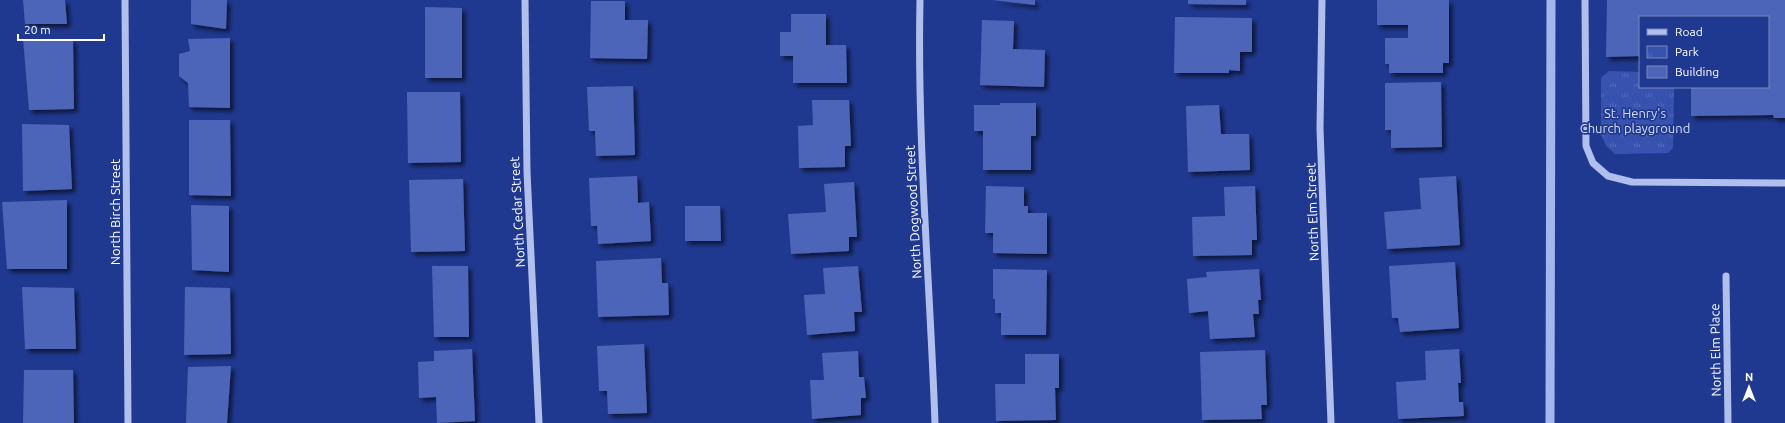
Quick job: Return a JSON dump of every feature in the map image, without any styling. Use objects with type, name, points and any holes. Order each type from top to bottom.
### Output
[{"type":"street","name":"North Birch Street","points":[[125,0],[128,423]]},
{"type":"street","name":"North Cedar Street","points":[[525,0],[526,172],[539,423]]},
{"type":"street","name":"North Dogwood Street","points":[[920,0],[919,61],[923,186],[931,317],[935,423]]},
{"type":"street","name":"North Elm Street","points":[[1322,0],[1320,129],[1331,423]]},
{"type":"street","points":[[1585,0],[1586,146],[1592,163],[1608,176],[1632,182],[1785,183]]},
{"type":"street","name":"North Elm Place","points":[[1726,276],[1728,423]]},
{"type":"green space","name":"St. Henry's Church playground","points":[[1609,71],[1639,72],[1639,88],[1674,88],[1673,148],[1668,153],[1615,154],[1606,146],[1601,134],[1601,78]]},
{"type":"building","points":[[23,0],[65,0],[67,24],[25,24]]},
{"type":"building","points":[[191,0],[227,0],[226,29],[191,24]]},
{"type":"building","points":[[992,0],[1035,0],[1035,5]]},
{"type":"building","points":[[1188,0],[1246,0],[1246,5],[1188,4]]},
{"type":"building","points":[[1377,0],[1449,0],[1449,63],[1443,63],[1443,73],[1389,73],[1389,64],[1385,64],[1385,38],[1408,38],[1408,25],[1377,25]]},
{"type":"building","points":[[1607,0],[1785,0],[1785,118],[1774,118],[1773,115],[1691,116],[1691,88],[1769,88],[1769,16],[1639,16],[1639,56],[1606,57]]},
{"type":"building","points":[[591,1],[625,1],[625,20],[648,20],[647,59],[590,58]]},
{"type":"building","points":[[425,7],[462,8],[462,78],[425,78]]},
{"type":"building","points":[[791,14],[826,14],[826,45],[846,45],[847,83],[793,83],[793,56],[780,56],[780,32],[791,32]]},
{"type":"building","points":[[1175,17],[1252,18],[1252,52],[1240,52],[1240,71],[1229,70],[1229,73],[1174,73]]},
{"type":"building","points":[[982,20],[1014,21],[1013,49],[1045,50],[1044,87],[980,85]]},
{"type":"building","points":[[230,38],[230,108],[189,107],[188,83],[179,76],[179,54],[190,51],[188,39]]},
{"type":"building","points":[[23,39],[73,40],[74,109],[29,110]]},
{"type":"building","points":[[1441,82],[1442,147],[1391,148],[1391,130],[1385,130],[1385,83]]},
{"type":"building","points":[[633,86],[635,155],[596,156],[595,131],[589,131],[587,87]]},
{"type":"building","points":[[407,92],[460,92],[461,162],[408,163]]},
{"type":"building","points":[[812,100],[849,100],[851,146],[845,146],[845,167],[799,168],[798,126],[813,125]]},
{"type":"building","points":[[1000,103],[1036,103],[1036,136],[1031,136],[1031,170],[983,170],[983,131],[974,131],[974,105],[1000,105]]},
{"type":"building","points":[[1219,105],[1221,134],[1249,134],[1250,170],[1188,172],[1186,106]]},
{"type":"building","points":[[189,120],[230,120],[231,196],[189,195]]},
{"type":"building","points":[[22,124],[69,125],[72,189],[23,191]]},
{"type":"building","points":[[637,176],[638,203],[649,202],[651,241],[598,244],[597,226],[591,226],[589,178]]},
{"type":"building","points":[[1456,176],[1460,245],[1387,249],[1384,212],[1421,209],[1419,178]]},
{"type":"building","points":[[463,179],[465,251],[411,252],[409,180]]},
{"type":"building","points":[[854,182],[857,237],[849,237],[849,251],[791,254],[788,214],[826,212],[824,184]]},
{"type":"building","points":[[986,186],[1024,187],[1024,206],[1028,206],[1028,213],[1047,213],[1047,254],[993,253],[993,233],[985,233]]},
{"type":"building","points":[[1255,186],[1257,240],[1252,240],[1252,255],[1193,256],[1192,217],[1225,216],[1224,187]]},
{"type":"building","points":[[67,200],[67,269],[7,269],[2,202]]},
{"type":"building","points":[[191,205],[229,206],[229,272],[192,270]]},
{"type":"building","points":[[685,206],[720,206],[721,241],[685,241]]},
{"type":"building","points":[[661,258],[662,283],[668,283],[669,315],[598,317],[596,261]]},
{"type":"building","points":[[1455,262],[1459,328],[1400,332],[1398,318],[1392,318],[1389,266]]},
{"type":"building","points":[[432,266],[468,266],[469,337],[434,337]]},
{"type":"building","points":[[858,266],[862,312],[854,312],[855,331],[807,335],[804,295],[825,294],[823,268]]},
{"type":"building","points":[[993,269],[1047,270],[1046,335],[1001,335],[1001,313],[995,313],[995,299],[993,299]]},
{"type":"building","points":[[1259,269],[1261,300],[1258,300],[1259,314],[1253,314],[1255,337],[1210,339],[1208,311],[1189,313],[1187,279],[1207,277],[1206,272]]},
{"type":"building","points":[[22,287],[74,288],[76,349],[25,349]]},
{"type":"building","points":[[185,287],[230,288],[231,354],[184,355]]},
{"type":"building","points":[[644,344],[647,413],[608,414],[607,391],[599,391],[597,346]]},
{"type":"building","points":[[472,349],[475,421],[437,423],[436,397],[419,398],[418,362],[434,361],[434,351]]},
{"type":"building","points":[[1459,349],[1461,383],[1458,383],[1459,402],[1463,402],[1464,416],[1398,419],[1396,382],[1426,380],[1425,351]]},
{"type":"building","points":[[1265,350],[1267,405],[1261,405],[1262,419],[1202,420],[1200,352]]},
{"type":"building","points":[[858,351],[859,377],[864,377],[866,398],[861,398],[861,415],[812,419],[810,380],[824,380],[822,353]]},
{"type":"building","points":[[1025,354],[1059,354],[1059,388],[1055,388],[1056,420],[996,421],[995,384],[1025,384]]},
{"type":"building","points":[[231,366],[227,423],[186,423],[188,367]]},
{"type":"building","points":[[24,370],[73,370],[74,423],[23,423]]},
{"type":"waterway","points":[[1550,423],[1551,0]]}]
